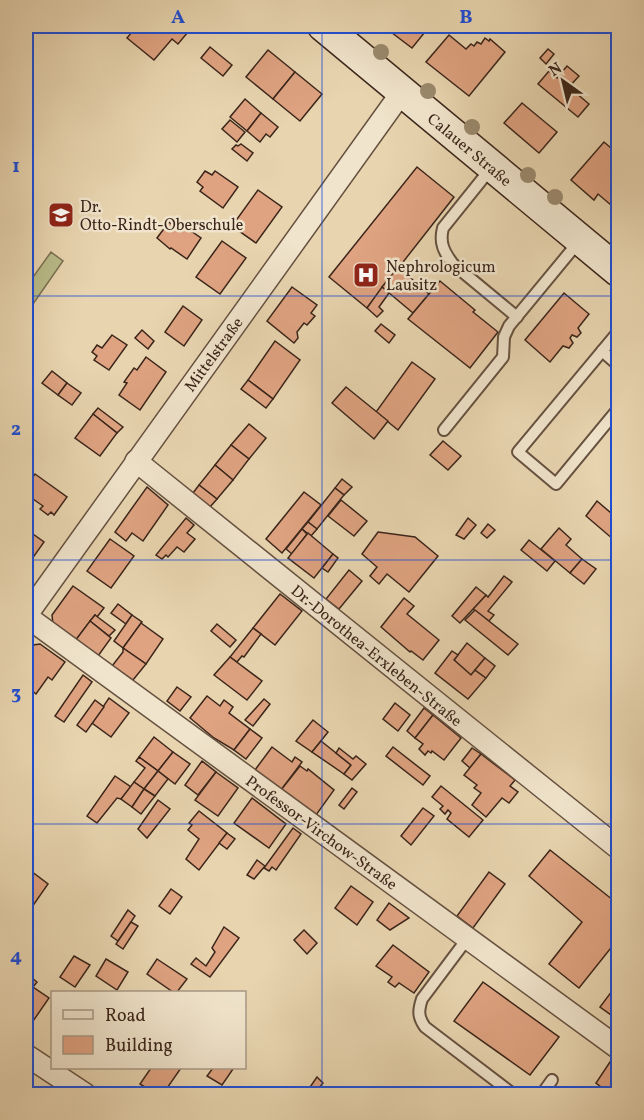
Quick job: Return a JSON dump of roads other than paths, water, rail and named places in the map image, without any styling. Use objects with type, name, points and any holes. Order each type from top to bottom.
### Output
[{"type":"street","name":"Calauer Straße","points":[[323,26],[618,271]]},
{"type":"street","name":"Mittelstraße","points":[[26,616],[402,92]]},
{"type":"street","name":"Dr.-Dorothea-Erxleben-Straße","points":[[136,461],[618,849]]},
{"type":"street","name":"Professor-Virchow-Straße","points":[[26,616],[618,1048]]},
{"type":"street","points":[[26,1055],[85,1095]]},
{"type":"lane","points":[[492,167],[443,228],[442,246],[453,264],[517,317]]},
{"type":"lane","points":[[444,430],[503,357],[504,337],[507,329],[580,240]]},
{"type":"lane","points":[[618,332],[518,452],[556,484],[618,409]]},
{"type":"lane","points":[[602,351],[618,365]]},
{"type":"lane","points":[[467,939],[422,999],[419,1018],[425,1027],[513,1095]]},
{"type":"lane","points":[[543,1095],[552,1080]]},
{"type":"place","name":"Dr. Otto-Rindt-Oberschule","points":[[61,215]]},
{"type":"place","name":"Nephrologicum Lausitz","points":[[366,275]]}]
